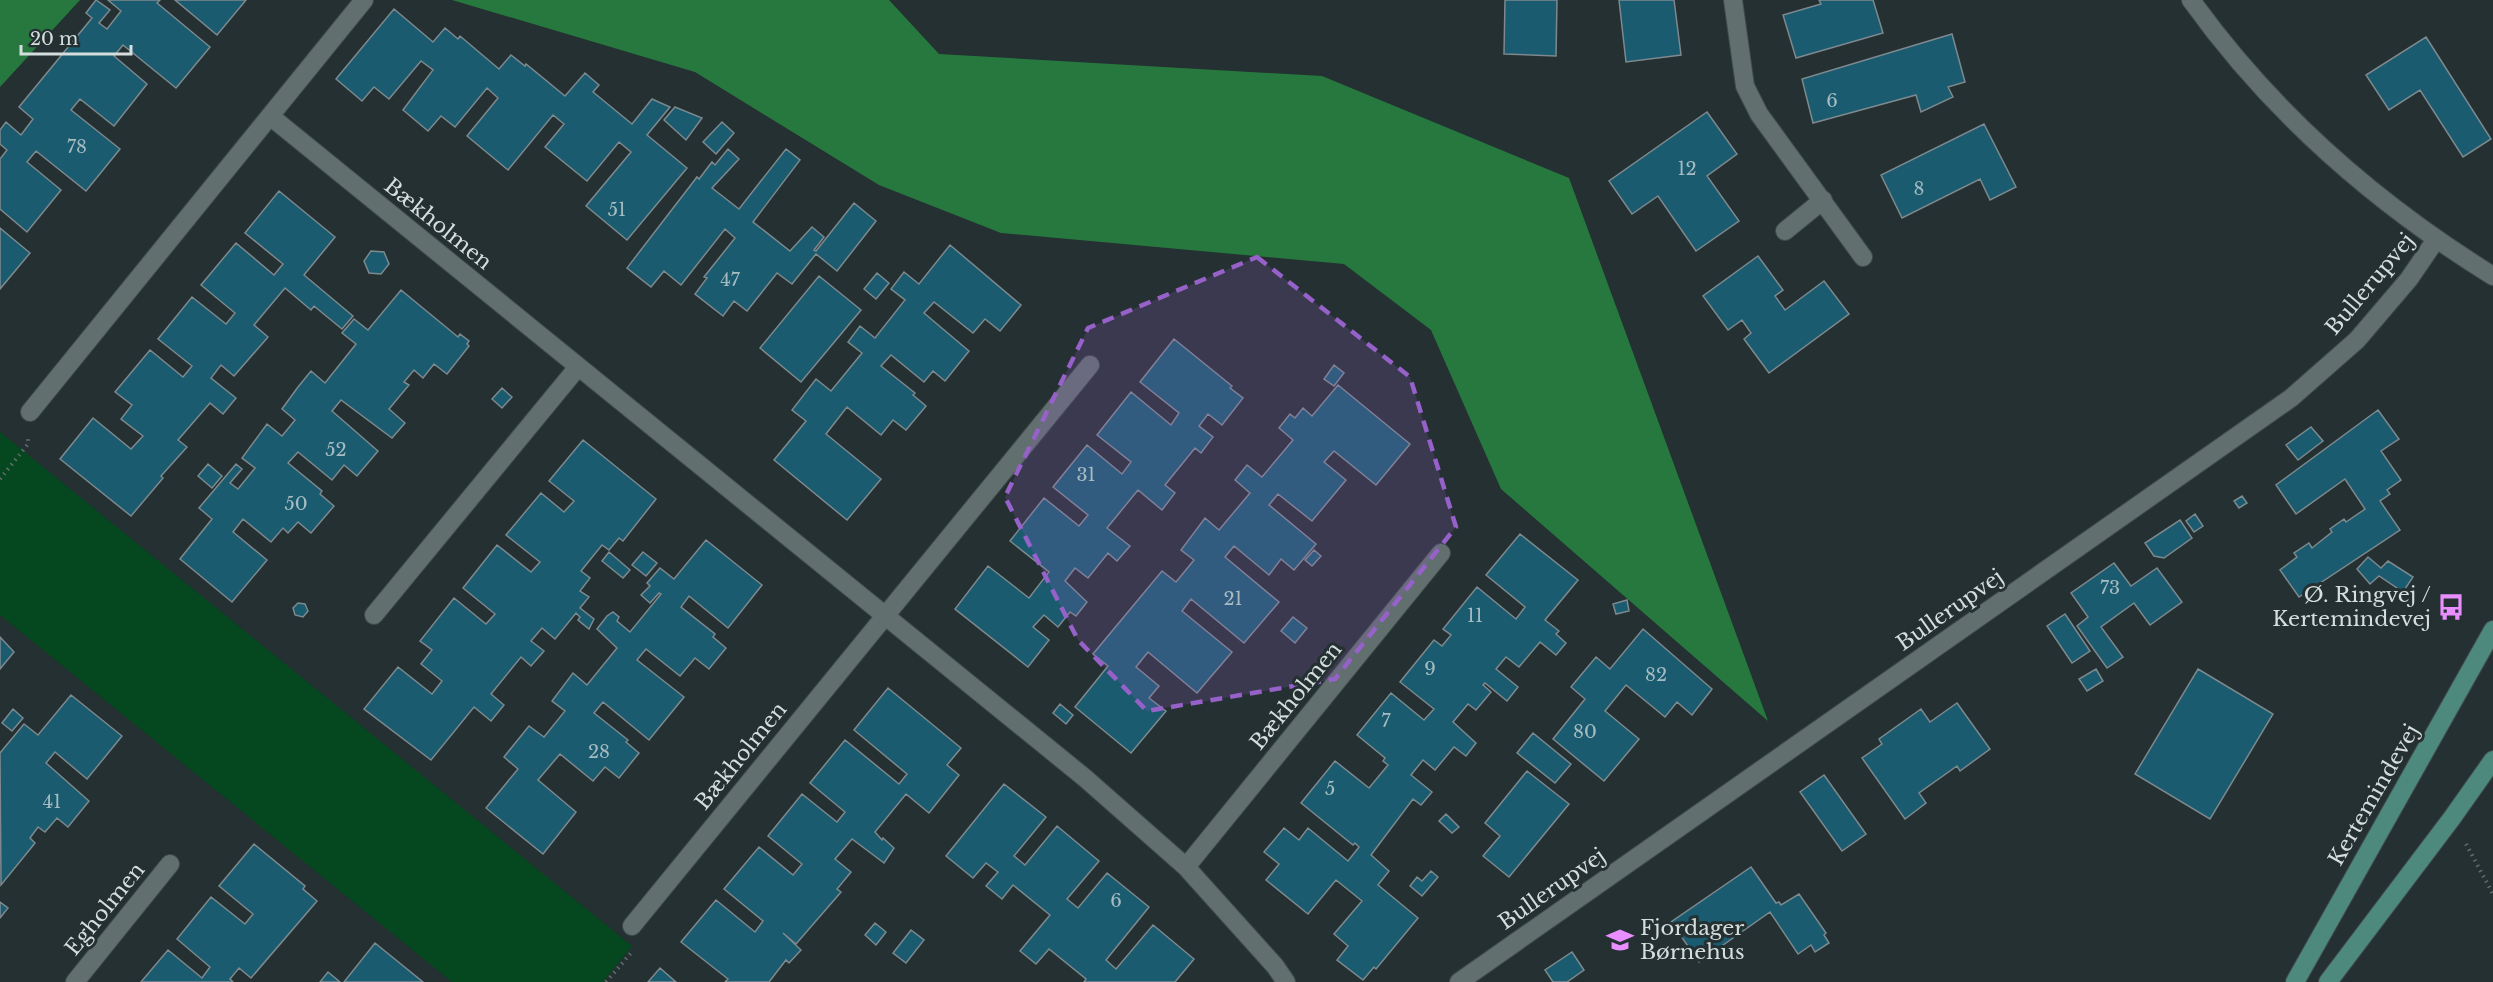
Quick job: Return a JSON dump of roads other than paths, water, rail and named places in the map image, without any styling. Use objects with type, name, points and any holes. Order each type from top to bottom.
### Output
[{"type":"main road","name":"Kertemindevej","points":[[2295,982],[2493,630]]},
{"type":"main road","points":[[2328,982],[2452,818],[2492,760]]},
{"type":"street","points":[[30,412],[364,0]]},
{"type":"street","points":[[1733,0],[1745,86],[1759,114],[1863,257]]},
{"type":"street","name":"Bullerupvej","points":[[2191,0],[2222,43],[2294,123],[2362,184],[2435,241],[2493,276]]},
{"type":"street","name":"Bækholmen","points":[[270,116],[1084,778],[1186,867],[1275,966],[1286,982]]},
{"type":"street","points":[[1785,231],[1823,200]]},
{"type":"street","name":"Bullerupvej","points":[[1459,982],[2291,398],[2357,340],[2409,279],[2435,241]]},
{"type":"street","name":"Bækholmen","points":[[632,926],[1090,365]]},
{"type":"street","points":[[374,615],[578,368]]},
{"type":"street","name":"Bækholmen","points":[[1186,867],[1441,553]]},
{"type":"street","name":"Egholmen","points":[[75,982],[170,864]]},
{"type":"place","name":"Ø. Ringvej / Kertemindevej","points":[[2451,607]]},
{"type":"place","name":"Fjordager Børnehus","points":[[1620,940]]}]
